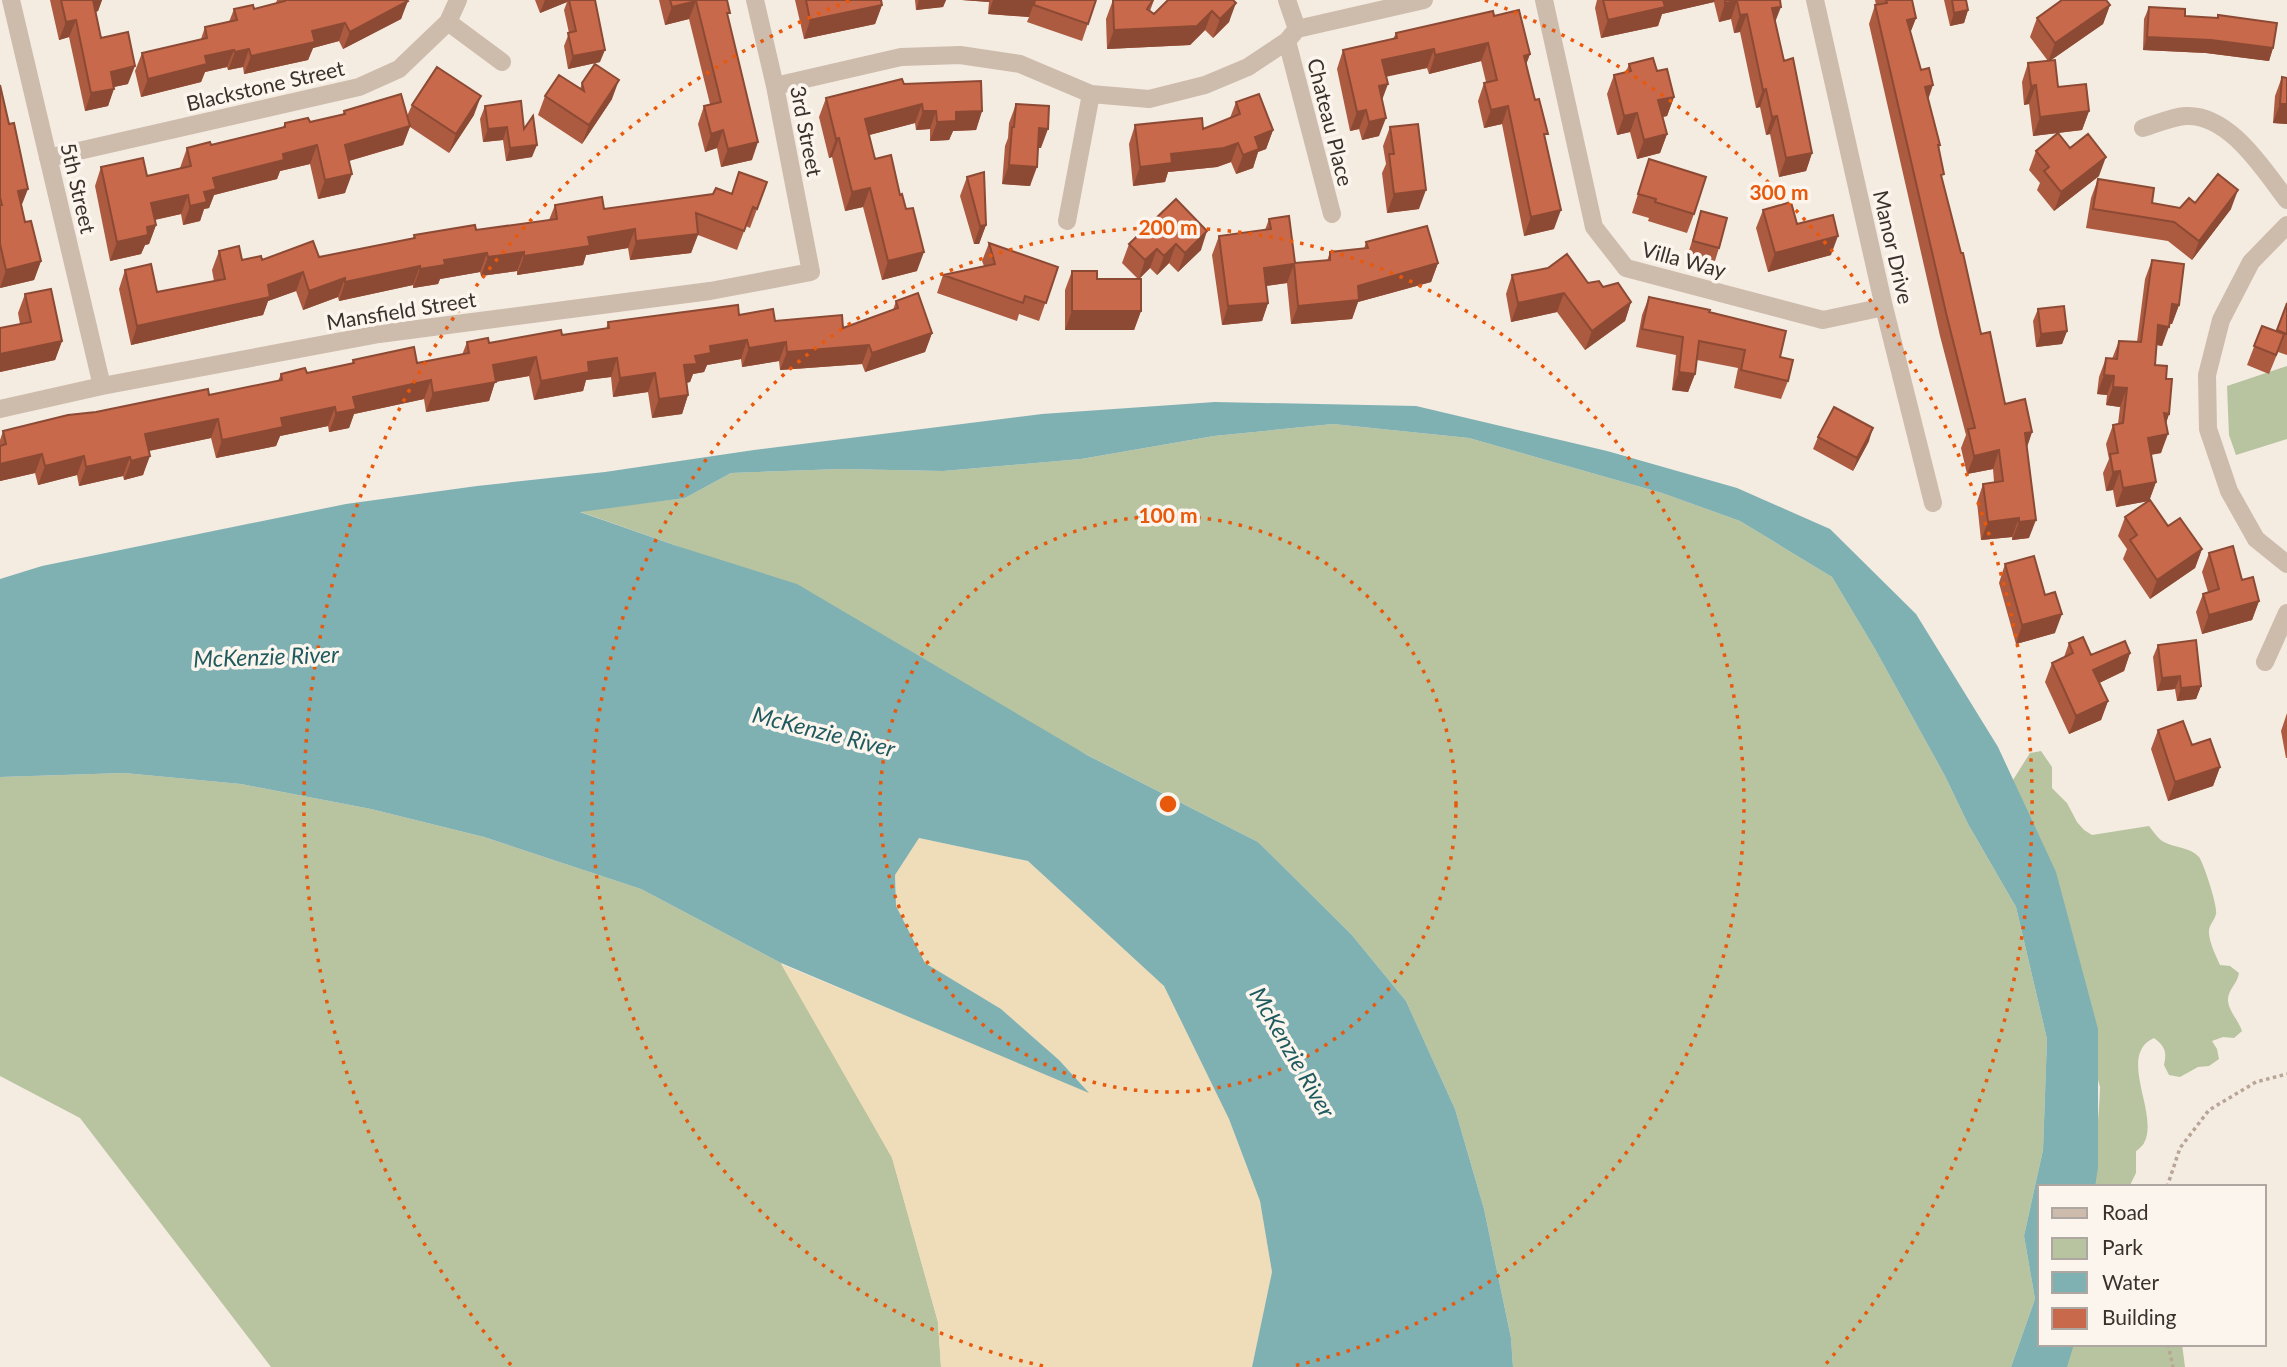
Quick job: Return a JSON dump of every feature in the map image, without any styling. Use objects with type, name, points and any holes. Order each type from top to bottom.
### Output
[{"type":"street","name":"5th Street","points":[[11,0],[102,386]]},
{"type":"street","name":"Blackstone Street","points":[[48,158],[359,87],[399,69],[448,22],[458,0]]},
{"type":"street","name":"3rd Street","points":[[755,0],[775,86],[811,272]]},
{"type":"street","name":"Chateau Place","points":[[1287,0],[1292,35],[1332,214]]},
{"type":"street","points":[[775,86],[901,57],[960,55],[1020,64],[1091,94],[1149,99],[1205,85],[1248,67],[1292,35],[1424,0]]},
{"type":"street","name":"Villa Way","points":[[1544,0],[1594,227],[1626,268],[1823,320],[1884,307]]},
{"type":"street","name":"Manor Drive","points":[[1815,0],[1884,307],[1933,503]]},
{"type":"street","points":[[448,22],[502,62]]},
{"type":"street","points":[[1068,221],[1091,94]]},
{"type":"street","points":[[2143,128],[2186,116],[2209,119],[2242,142],[2287,200]]},
{"type":"street","points":[[2287,225],[2251,262],[2221,320],[2207,375],[2208,429],[2229,491],[2256,539],[2287,564]]},
{"type":"street","name":"Mansfield Street","points":[[0,409],[102,386],[379,334],[710,291],[811,272]]},
{"type":"street","points":[[2265,662],[2287,613]]},
{"type":"path","points":[[2168,1185],[2180,1148],[2209,1110],[2256,1082],[2287,1074]]},
{"type":"path","points":[[2168,1346],[2173,1367]]},
{"type":"green space","points":[[2287,366],[2287,439],[2236,455],[2229,435],[2227,386]]},
{"type":"green space","points":[[1333,424],[1469,438],[1662,493],[1740,521],[1832,577],[1875,649],[1945,776],[1968,824],[2016,907],[2047,1039],[2043,1150],[2024,1236],[2035,1299],[2011,1367],[1513,1367],[1511,1338],[1484,1209],[1455,1109],[1406,1001],[1351,934],[1258,842],[677,546],[578,511],[685,498],[731,473],[841,469],[943,471],[1081,459],[1214,436]]},
{"type":"green space","points":[[2041,751],[2052,767],[2052,788],[2067,803],[2077,822],[2092,835],[2149,826],[2162,841],[2191,851],[2199,857],[2216,910],[2209,931],[2212,946],[2220,965],[2230,966],[2239,973],[2229,994],[2228,1003],[2242,1031],[2234,1038],[2223,1037],[2212,1041],[2219,1059],[2209,1066],[2198,1067],[2180,1077],[2169,1075],[2164,1065],[2164,1050],[2158,1041],[2154,1038],[2143,1046],[2138,1071],[2147,1131],[2144,1144],[2136,1151],[2136,1173],[2130,1185],[2095,1185],[2100,1087],[2013,780],[2030,753]]},
{"type":"green space","points":[[124,773],[241,784],[371,809],[484,837],[641,889],[781,963],[892,1157],[938,1322],[941,1367],[271,1367],[80,1118],[0,1076],[0,777]]},
{"type":"green space","points":[[2054,1346],[2182,1346],[2185,1367],[2046,1367]]},
{"type":"sand","points":[[919,838],[1028,861],[1164,986],[1229,1119],[1260,1201],[1272,1272],[1252,1367],[941,1367],[938,1322],[892,1158],[781,964],[1087,1091],[1059,1060],[1001,1009],[925,963],[896,906],[895,875]]},
{"type":"water","name":"McKenzie River","points":[[1215,402],[1416,406],[1607,451],[1737,488],[1830,529],[1916,614],[1998,747],[2056,872],[2098,1029],[2098,1167],[2095,1185],[2038,1185],[2038,1346],[2073,1346],[2067,1367],[2011,1367],[2035,1299],[2024,1236],[2043,1150],[2047,1039],[2016,907],[1968,824],[1945,776],[1875,649],[1832,577],[1740,521],[1662,493],[1469,438],[1333,424],[1214,436],[1081,459],[943,471],[841,469],[731,473],[685,498],[580,512],[797,584],[1087,755],[1258,842],[1351,934],[1406,1001],[1455,1109],[1484,1209],[1511,1338],[1513,1367],[1252,1367],[1272,1272],[1260,1201],[1229,1119],[1164,986],[1028,861],[919,838],[895,875],[896,906],[925,963],[1001,1009],[1059,1060],[1089,1093],[781,963],[641,889],[484,837],[371,809],[241,784],[124,773],[0,777],[0,579],[42,566],[346,504],[1042,414]]},
{"type":"building","points":[[61,0],[93,0],[101,38],[128,32],[135,66],[111,72],[114,89],[91,93],[76,20],[66,22]]},
{"type":"building","points":[[285,0],[408,1],[350,32],[345,23],[312,31],[315,42],[251,56],[249,49],[205,56],[207,64],[148,79],[142,53],[207,38],[205,27],[237,20],[234,9],[253,5],[254,9]]},
{"type":"building","points":[[569,0],[595,0],[605,50],[573,56],[568,33],[576,31]]},
{"type":"building","points":[[670,0],[727,0],[730,13],[727,13],[758,142],[728,149],[723,130],[711,134],[704,106],[721,102],[696,1],[672,7]]},
{"type":"building","points":[[806,0],[881,0],[882,5],[810,20]]},
{"type":"building","points":[[1035,0],[1096,0],[1088,24],[1034,5]]},
{"type":"building","points":[[1113,0],[1153,0],[1147,9],[1154,14],[1168,0],[1233,0],[1236,3],[1220,19],[1212,11],[1197,26],[1114,30]]},
{"type":"building","points":[[1603,0],[1663,0],[1665,7],[1608,20]]},
{"type":"building","points":[[1725,0],[1780,0],[1781,7],[1772,8],[1784,61],[1793,58],[1812,153],[1786,158],[1777,116],[1772,117],[1766,89],[1763,90],[1747,14],[1740,15],[1737,1],[1725,3]]},
{"type":"building","points":[[1886,0],[1912,0],[1916,18],[1907,20],[1921,70],[1929,68],[1933,85],[1925,87],[1940,145],[1944,174],[1941,175],[1963,253],[1981,334],[1990,332],[2005,404],[2025,399],[2032,432],[2025,433],[2036,520],[2019,522],[2019,518],[1988,522],[1983,484],[2003,481],[1999,450],[1974,456],[1968,429],[1975,428],[1875,5],[1887,3]]},
{"type":"building","points":[[1952,0],[1966,0],[1968,10],[1954,13]]},
{"type":"building","points":[[2062,0],[2106,0],[2110,5],[2055,43],[2037,18]]},
{"type":"building","points":[[2149,7],[2185,9],[2185,16],[2218,18],[2218,15],[2277,23],[2273,48],[2211,40],[2147,37]]},
{"type":"building","points":[[1519,10],[1530,54],[1524,56],[1535,100],[1539,99],[1548,134],[1544,134],[1561,210],[1531,217],[1508,106],[1491,110],[1484,83],[1497,80],[1488,43],[1435,55],[1434,49],[1382,60],[1388,84],[1379,86],[1386,118],[1369,122],[1366,110],[1357,112],[1343,50],[1397,38],[1396,33],[1493,11],[1494,16]]},
{"type":"building","points":[[1653,58],[1657,71],[1667,69],[1674,97],[1658,100],[1667,134],[1644,140],[1637,113],[1624,116],[1614,75],[1631,71],[1629,64]]},
{"type":"building","points":[[2055,60],[2058,87],[2086,84],[2089,111],[2040,117],[2036,85],[2031,86],[2028,63]]},
{"type":"building","points":[[595,64],[619,80],[589,125],[545,96],[559,75],[584,91],[582,83]]},
{"type":"building","points":[[437,67],[481,96],[456,134],[412,105]]},
{"type":"building","points":[[2282,77],[2287,78],[2287,104],[2280,104]]},
{"type":"building","points":[[902,79],[904,84],[981,81],[982,111],[956,112],[956,121],[937,122],[936,111],[923,111],[922,104],[865,119],[875,159],[891,155],[900,195],[902,194],[906,209],[913,208],[924,252],[888,261],[870,188],[852,192],[826,98]]},
{"type":"building","points":[[0,85],[9,124],[14,123],[28,189],[18,191],[25,222],[31,221],[41,261],[6,270],[0,244]]},
{"type":"building","points":[[401,94],[410,126],[345,145],[352,174],[325,180],[317,145],[283,154],[284,160],[213,178],[216,189],[204,192],[207,202],[190,206],[188,195],[151,203],[156,225],[147,227],[148,235],[117,242],[101,167],[143,158],[147,176],[191,166],[187,148],[285,127],[285,123],[308,118],[310,122],[345,114],[344,111]]},
{"type":"building","points":[[1259,94],[1273,130],[1255,137],[1259,149],[1243,155],[1238,143],[1224,148],[1171,154],[1172,163],[1140,167],[1135,125],[1202,118],[1203,129],[1240,114],[1236,102]]},
{"type":"building","points":[[521,101],[524,129],[533,116],[537,145],[510,148],[507,127],[488,129],[485,106]]},
{"type":"building","points":[[1016,104],[1049,106],[1048,129],[1039,128],[1037,167],[1009,165]]},
{"type":"building","points":[[1418,124],[1426,190],[1394,194],[1389,154],[1394,154],[1390,127]]},
{"type":"building","points":[[2058,133],[2070,148],[2088,134],[2106,157],[2061,192],[2044,171],[2049,167],[2036,151]]},
{"type":"building","points":[[1649,159],[1706,177],[1694,214],[1638,194]]},
{"type":"building","points":[[739,172],[767,182],[757,209],[753,207],[744,231],[696,213],[698,234],[636,241],[635,229],[588,237],[590,246],[524,256],[524,252],[488,257],[487,253],[444,260],[445,265],[420,269],[420,266],[345,282],[345,278],[309,291],[303,272],[268,285],[270,297],[137,326],[125,270],[151,264],[157,292],[225,279],[219,251],[239,246],[242,260],[261,256],[262,260],[313,241],[319,257],[415,238],[414,235],[475,225],[476,230],[557,219],[555,205],[602,197],[604,209],[713,194],[716,188],[732,194]]},
{"type":"building","points":[[984,172],[986,225],[980,226],[967,177]]},
{"type":"building","points":[[2218,174],[2238,190],[2199,241],[2174,222],[2093,209],[2098,179],[2154,188],[2152,203],[2180,208],[2189,198],[2195,203]]},
{"type":"building","points":[[1176,199],[1207,231],[1185,253],[1176,244],[1164,256],[1157,249],[1145,260],[1129,244]]},
{"type":"building","points":[[1791,202],[1797,224],[1833,215],[1838,236],[1775,253],[1763,210]]},
{"type":"building","points":[[1701,211],[1727,218],[1719,248],[1693,241]]},
{"type":"building","points":[[1289,216],[1295,263],[1330,260],[1330,252],[1368,248],[1366,242],[1427,226],[1438,263],[1358,286],[1359,300],[1298,306],[1294,264],[1264,268],[1268,303],[1228,306],[1219,236],[1271,229],[1269,219]]},
{"type":"building","points":[[989,243],[1058,267],[1046,303],[1025,296],[1023,303],[943,275],[995,264]]},
{"type":"building","points":[[1567,254],[1588,283],[1599,281],[1603,287],[1618,283],[1631,302],[1592,331],[1564,293],[1518,303],[1512,275],[1548,268]]},
{"type":"building","points":[[2152,260],[2184,264],[2179,305],[2172,304],[2169,327],[2158,325],[2155,365],[2167,366],[2166,379],[2172,379],[2169,414],[2164,413],[2168,434],[2148,438],[2156,482],[2123,488],[2120,471],[2113,472],[2110,454],[2118,453],[2113,425],[2123,423],[2127,388],[2113,387],[2114,376],[2104,375],[2106,358],[2117,359],[2119,341],[2141,342]]},
{"type":"building","points":[[1072,271],[1097,271],[1097,279],[1141,279],[1141,311],[1072,311]]},
{"type":"building","points":[[51,289],[62,341],[0,354],[0,328],[31,322],[25,294]]},
{"type":"building","points":[[918,293],[932,333],[872,353],[869,345],[787,352],[786,342],[749,348],[747,340],[710,346],[711,353],[695,356],[697,364],[684,365],[688,395],[659,399],[655,373],[620,378],[617,358],[588,362],[589,372],[541,381],[536,357],[493,365],[496,382],[433,393],[431,380],[353,397],[356,409],[336,413],[335,407],[281,418],[283,427],[222,440],[218,419],[145,434],[150,456],[131,461],[130,457],[86,467],[84,456],[45,466],[42,454],[0,464],[0,446],[6,444],[3,431],[68,415],[96,412],[208,389],[209,395],[282,380],[281,374],[305,368],[307,373],[414,347],[417,363],[469,353],[467,342],[488,338],[489,343],[561,330],[562,335],[609,328],[608,322],[738,305],[739,315],[773,309],[775,321],[842,315],[843,328],[898,308],[896,301]]},
{"type":"building","points":[[1649,297],[1786,331],[1780,357],[1793,360],[1788,381],[1741,370],[1745,350],[1699,341],[1695,374],[1679,372],[1683,337],[1642,329]]},
{"type":"building","points":[[2287,303],[2287,334],[2277,330]]},
{"type":"building","points":[[2064,306],[2067,331],[2041,334],[2038,309]]},
{"type":"building","points":[[2262,326],[2284,334],[2276,355],[2254,346]]},
{"type":"building","points":[[1834,407],[1873,428],[1857,458],[1818,437]]},
{"type":"building","points":[[2150,500],[2168,526],[2180,518],[2202,549],[2157,580],[2130,540],[2137,535],[2125,517]]},
{"type":"building","points":[[2233,546],[2242,580],[2253,577],[2259,601],[2209,615],[2203,594],[2219,589],[2209,553]]},
{"type":"building","points":[[2034,556],[2045,595],[2055,592],[2062,614],[2022,625],[2005,564]]},
{"type":"building","points":[[2083,637],[2091,655],[2125,641],[2130,653],[2093,670],[2108,701],[2076,716],[2052,663],[2073,653],[2069,643]]},
{"type":"building","points":[[2196,640],[2201,686],[2181,688],[2180,676],[2162,678],[2158,645]]},
{"type":"building","points":[[2183,721],[2192,745],[2210,739],[2220,767],[2175,782],[2158,730]]}]
